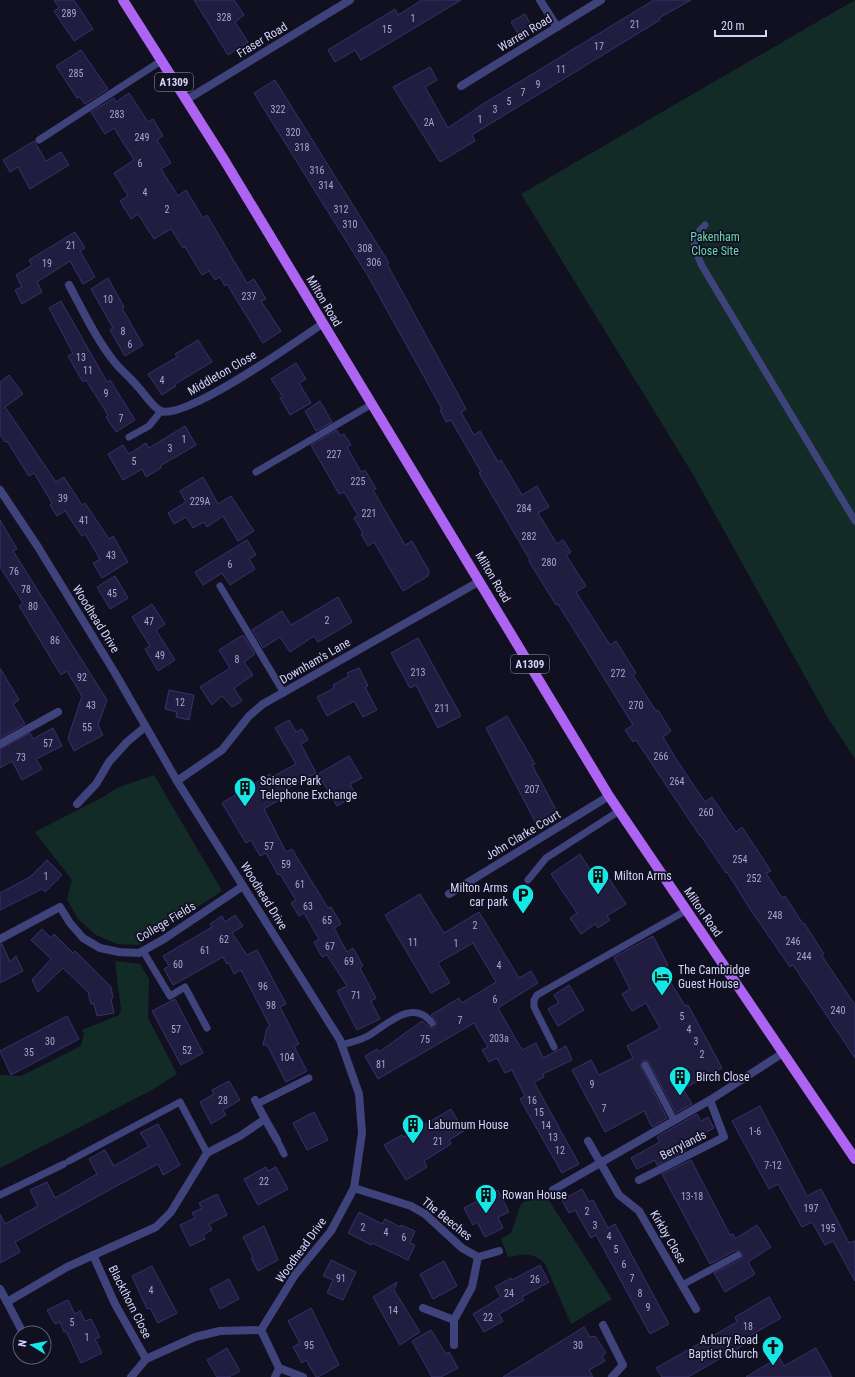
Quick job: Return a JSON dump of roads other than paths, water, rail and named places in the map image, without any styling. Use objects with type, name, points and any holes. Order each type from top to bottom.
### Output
[{"type":"main road","name":"Milton Road","points":[[123,0],[372,404],[609,796],[855,1158]]},
{"type":"street","name":"Fraser Road","points":[[186,100],[350,0]]},
{"type":"street","points":[[540,0],[557,27]]},
{"type":"street","name":"Warren Road","points":[[461,86],[601,0]]},
{"type":"street","points":[[69,285],[117,365],[161,411]]},
{"type":"street","name":"Middleton Close","points":[[161,411],[169,412],[180,410],[206,398],[322,324]]},
{"type":"street","name":"Woodhead Drive","points":[[0,490],[38,547],[115,673],[177,781],[342,1045],[359,1094],[362,1133],[354,1188],[331,1231],[295,1275],[261,1330]]},
{"type":"street","name":"Downham's Lane","points":[[177,781],[222,750],[249,716],[263,704],[480,582]]},
{"type":"street","points":[[0,744],[58,712]]},
{"type":"street","points":[[77,804],[96,784],[109,762],[127,742],[145,727]]},
{"type":"street","name":"John Clarke Court","points":[[449,894],[609,796]]},
{"type":"street","name":"College Fields","points":[[0,939],[60,907],[70,923],[83,938],[100,948],[119,952],[139,953],[164,939],[243,886]]},
{"type":"street","points":[[553,1190],[599,1162],[710,1100],[783,1053]]},
{"type":"street","name":"Berrylands","points":[[639,1180],[724,1137],[710,1100]]},
{"type":"street","points":[[256,1102],[277,1140]]},
{"type":"street","points":[[207,1153],[240,1136],[265,1119]]},
{"type":"street","points":[[588,1141],[599,1162]]},
{"type":"street","name":"Blackthorn Close","points":[[7,1302],[67,1267],[156,1227],[170,1212],[207,1153]]},
{"type":"street","name":"Kirkby Close","points":[[599,1162],[619,1195],[639,1211],[696,1309]]},
{"type":"street","name":"The Beeches","points":[[354,1188],[411,1206],[425,1214],[462,1248],[478,1257]]},
{"type":"street","points":[[454,1345],[454,1320],[472,1287],[478,1257],[499,1251]]},
{"type":"street","name":"Blackthorn Close","points":[[93,1255],[115,1304],[146,1359]]},
{"type":"street","points":[[0,1289],[19,1325]]},
{"type":"street","points":[[424,1308],[454,1320]]},
{"type":"street","points":[[603,1325],[623,1365],[612,1377]]},
{"type":"street","points":[[131,1377],[146,1359],[195,1337],[220,1331],[261,1330],[279,1368],[303,1377]]},
{"type":"street","points":[[275,1377],[279,1368]]},
{"type":"lane","points":[[39,140],[161,61]]},
{"type":"lane","points":[[705,225],[696,235],[694,243],[695,251],[702,266],[855,521]]},
{"type":"lane","points":[[256,472],[372,404]]},
{"type":"lane","points":[[129,437],[149,426],[161,411]]},
{"type":"lane","points":[[220,586],[284,693]]},
{"type":"lane","points":[[528,880],[546,858],[619,811]]},
{"type":"lane","points":[[554,1046],[534,1007],[534,1000],[537,995],[687,910]]},
{"type":"lane","points":[[143,950],[170,996],[184,987],[207,1028]]},
{"type":"lane","points":[[342,1045],[366,1037],[404,1014],[416,1012],[426,1015],[432,1023]]},
{"type":"lane","points":[[645,1065],[674,1120]]},
{"type":"lane","points":[[256,1102],[309,1078]]},
{"type":"lane","points":[[0,1195],[67,1163],[180,1102],[207,1153]]},
{"type":"lane","points":[[277,1140],[284,1154]]},
{"type":"lane","points":[[682,1285],[738,1255]]},
{"type":"place","name":"Science Park Telephone Exchange","points":[[245,808]]},
{"type":"place","name":"Milton Arms","points":[[598,896]]},
{"type":"place","name":"Milton Arms car park","points":[[523,914]]},
{"type":"place","name":"The Cambridge Guest House","points":[[662,996]]},
{"type":"place","name":"Birch Close","points":[[680,1096]]},
{"type":"place","name":"Laburnum House","points":[[413,1144]]},
{"type":"place","name":"Rowan House","points":[[486,1214]]},
{"type":"place","name":"Arbury Road Baptist Church","points":[[773,1366]]},
{"type":"park label","name":"Pakenham Close Site","points":[[715,244]]}]
